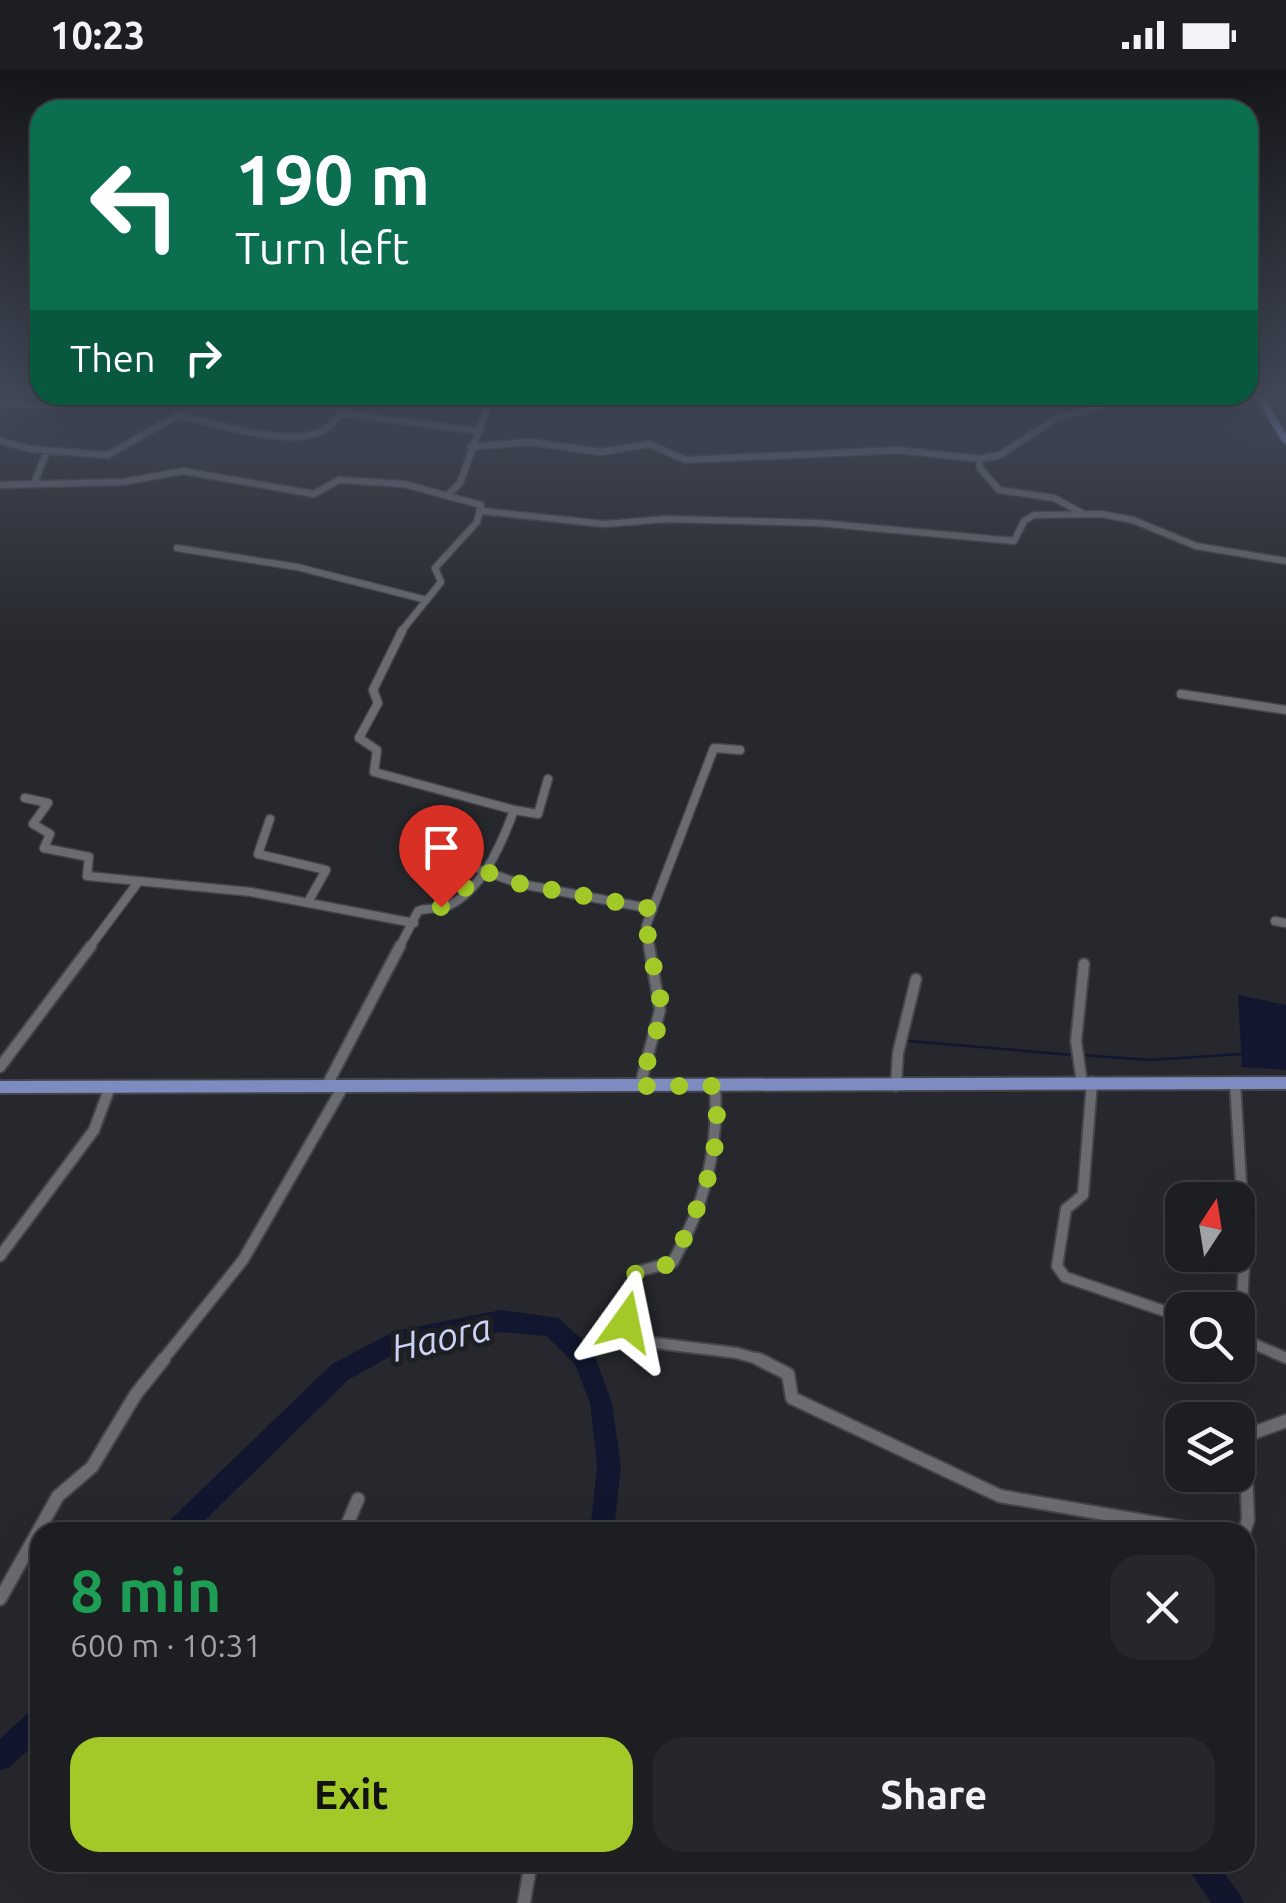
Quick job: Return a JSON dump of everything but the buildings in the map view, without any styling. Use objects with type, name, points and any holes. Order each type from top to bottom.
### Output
[{"type":"main road","points":[[0,1087],[1286,1083]]},
{"type":"street","points":[[0,486],[35,481],[123,482],[140,479]]},
{"type":"street","points":[[223,479],[310,493],[342,480],[404,484],[474,501],[481,511],[604,524],[666,519],[819,522],[1014,541],[1030,517],[1084,514],[1132,520],[1196,546],[1286,561]]},
{"type":"street","points":[[449,494],[461,479]]},
{"type":"street","points":[[991,479],[999,490],[1058,499],[1084,514]]},
{"type":"street","points":[[481,511],[466,536],[435,568],[441,580],[386,654],[373,690],[378,704],[360,731],[362,741],[377,750],[374,772],[514,810],[538,814],[548,779]]},
{"type":"street","points":[[177,548],[291,566],[427,600]]},
{"type":"street","points":[[1180,694],[1286,710]]},
{"type":"street","points":[[640,1086],[660,1010],[646,949],[646,926],[714,748],[740,750]]},
{"type":"street","points":[[24,798],[49,804],[33,826],[50,834],[44,848],[90,857],[87,876],[308,902],[414,923]]},
{"type":"street","points":[[43,1522],[58,1496],[98,1459],[136,1394],[243,1260],[336,1085],[414,923],[424,907],[450,905],[481,870],[498,848],[514,810]]},
{"type":"street","points":[[270,819],[258,854],[326,870],[308,902]]},
{"type":"street","points":[[481,870],[521,884],[653,909]]},
{"type":"street","points":[[0,1066],[140,881]]},
{"type":"street","points":[[1084,964],[1076,1041],[1087,1083],[1084,1195],[1066,1210],[1056,1266],[1065,1277],[1165,1311]]},
{"type":"street","points":[[896,1086],[898,1054],[916,979]]},
{"type":"street","points":[[1235,1082],[1244,1249],[1242,1292]]},
{"type":"street","points":[[715,1086],[719,1120],[712,1170],[673,1262],[642,1268],[631,1283],[626,1322],[632,1340],[644,1345],[725,1352],[784,1370],[792,1398],[1000,1496],[1151,1522]]},
{"type":"street","points":[[0,1256],[94,1130],[110,1087]]},
{"type":"street","points":[[1255,1344],[1286,1358]]},
{"type":"street","points":[[1247,1522],[1246,1436],[1286,1421]]},
{"type":"street","points":[[348,1522],[358,1499]]},
{"type":"street","points":[[0,1599],[30,1546]]},
{"type":"street","points":[[524,1903],[529,1872]]},
{"type":"water","points":[[1238,995],[1286,1005],[1286,1070],[1242,1067]]},
{"type":"waterway","points":[[909,1041],[1072,1055]]},
{"type":"waterway","points":[[1080,1055],[1151,1060],[1241,1054]]},
{"type":"waterway","name":"Haora","points":[[186,1522],[340,1372],[395,1342],[501,1321],[551,1326],[584,1357],[601,1403],[609,1466],[603,1522]]},
{"type":"waterway","name":"Haora","points":[[0,1757],[30,1730]]},
{"type":"waterway","name":"Haora","points":[[1206,1872],[1229,1903]]},
{"type":"route","points":[[441,907],[450,905],[481,870],[521,884],[653,909],[646,926],[646,949],[660,1010],[640,1086],[715,1086],[718,1143],[712,1170],[673,1262],[636,1272],[627,1296],[626,1322]]}]
